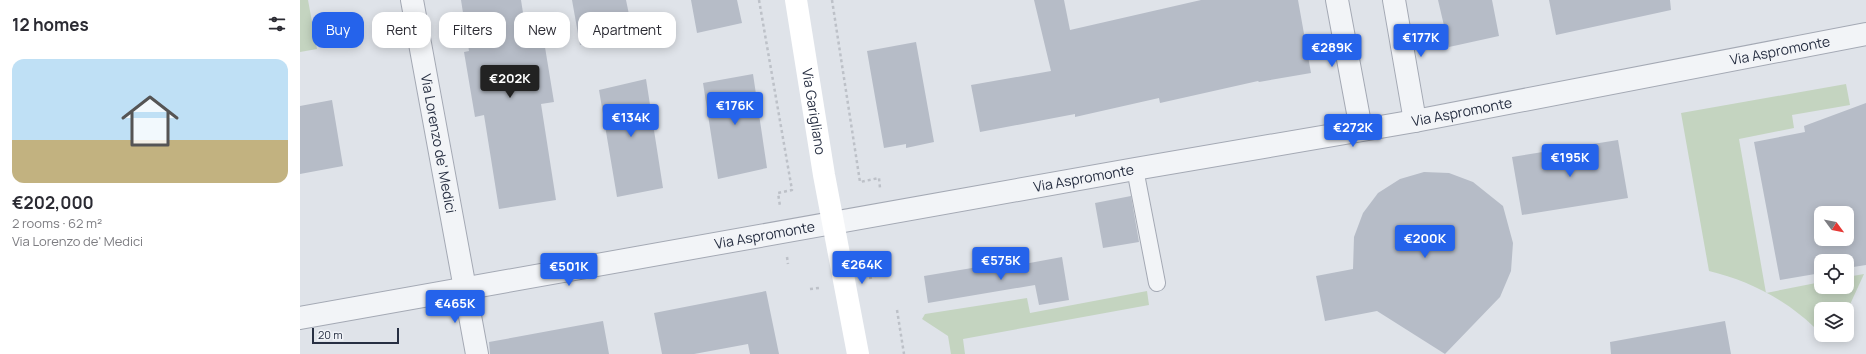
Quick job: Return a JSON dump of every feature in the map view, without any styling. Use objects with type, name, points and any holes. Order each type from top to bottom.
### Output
[{"type":"main road","name":"Via Garigliano","points":[[796,0],[833,223],[858,354]]},
{"type":"street","name":"Via Lorenzo de' Medici","points":[[412,0],[477,354]]},
{"type":"street","points":[[1337,0],[1361,129]]},
{"type":"street","points":[[1394,0],[1415,121]]},
{"type":"street","name":"Via Aspromonte","points":[[300,318],[1361,129],[1415,121],[1866,34]]},
{"type":"lane","points":[[1135,169],[1157,283]]},
{"type":"path","points":[[759,0],[792,190],[778,193]]},
{"type":"path","points":[[832,0],[860,182],[879,178]]},
{"type":"path","points":[[896,310],[904,354]]},
{"type":"green space","points":[[300,0],[308,0],[312,22],[312,48],[317,49],[300,52]]},
{"type":"green space","points":[[1846,84],[1850,105],[1792,115],[1794,128],[1739,139],[1766,292],[1725,275],[1709,271],[1681,113]]},
{"type":"green space","points":[[1864,274],[1851,302],[1814,302],[1814,328],[1797,312],[1767,293],[1814,283],[1814,294],[1854,294],[1854,276]]},
{"type":"green space","points":[[1147,291],[1149,305],[963,339],[965,354],[951,354],[948,336],[922,319],[925,314],[1027,298],[1030,313]]},
{"type":"building","points":[[461,0],[521,0],[523,12],[514,12],[514,48],[545,48],[554,102],[541,104],[556,200],[499,209],[484,115],[475,117],[464,52],[469,51],[469,48],[506,48],[506,12],[463,12]]},
{"type":"building","points":[[572,0],[626,0],[628,12],[578,12],[578,34]]},
{"type":"building","points":[[691,0],[737,0],[742,23],[697,33]]},
{"type":"building","points":[[1034,0],[1064,0],[1070,30],[1201,0],[1298,0],[1311,73],[1258,81],[1160,103],[1159,98],[1075,117],[1075,114],[980,132],[971,85],[1051,71]]},
{"type":"building","points":[[1438,0],[1492,0],[1499,36],[1449,47]]},
{"type":"building","points":[[1549,0],[1670,0],[1671,10],[1556,35]]},
{"type":"building","points":[[916,42],[934,142],[906,148],[906,144],[884,148],[867,51]]},
{"type":"building","points":[[753,74],[767,168],[718,179],[703,83]]},
{"type":"building","points":[[646,79],[663,188],[617,197],[599,90]]},
{"type":"building","points":[[332,100],[343,166],[300,174],[300,106]]},
{"type":"building","points":[[1866,103],[1866,265],[1854,267],[1854,254],[1814,254],[1814,274],[1780,280],[1754,142],[1805,132],[1804,126]]},
{"type":"building","points":[[1618,140],[1628,198],[1522,215],[1512,157]]},
{"type":"building","points":[[1424,172],[1449,173],[1473,182],[1503,206],[1513,243],[1511,271],[1500,297],[1445,354],[1377,311],[1325,321],[1316,276],[1353,269],[1354,237],[1363,213],[1378,193],[1400,179]]},
{"type":"building","points":[[1131,196],[1139,242],[1103,248],[1095,203]]},
{"type":"building","points":[[1062,257],[1069,300],[1039,305],[1035,285],[928,303],[924,276],[1002,263],[1003,268]]},
{"type":"building","points":[[766,291],[779,354],[750,354],[748,344],[694,354],[662,354],[654,313]]},
{"type":"building","points":[[603,321],[609,354],[490,354],[489,342]]},
{"type":"building","points":[[1725,321],[1731,354],[1611,354],[1610,342]]}]
